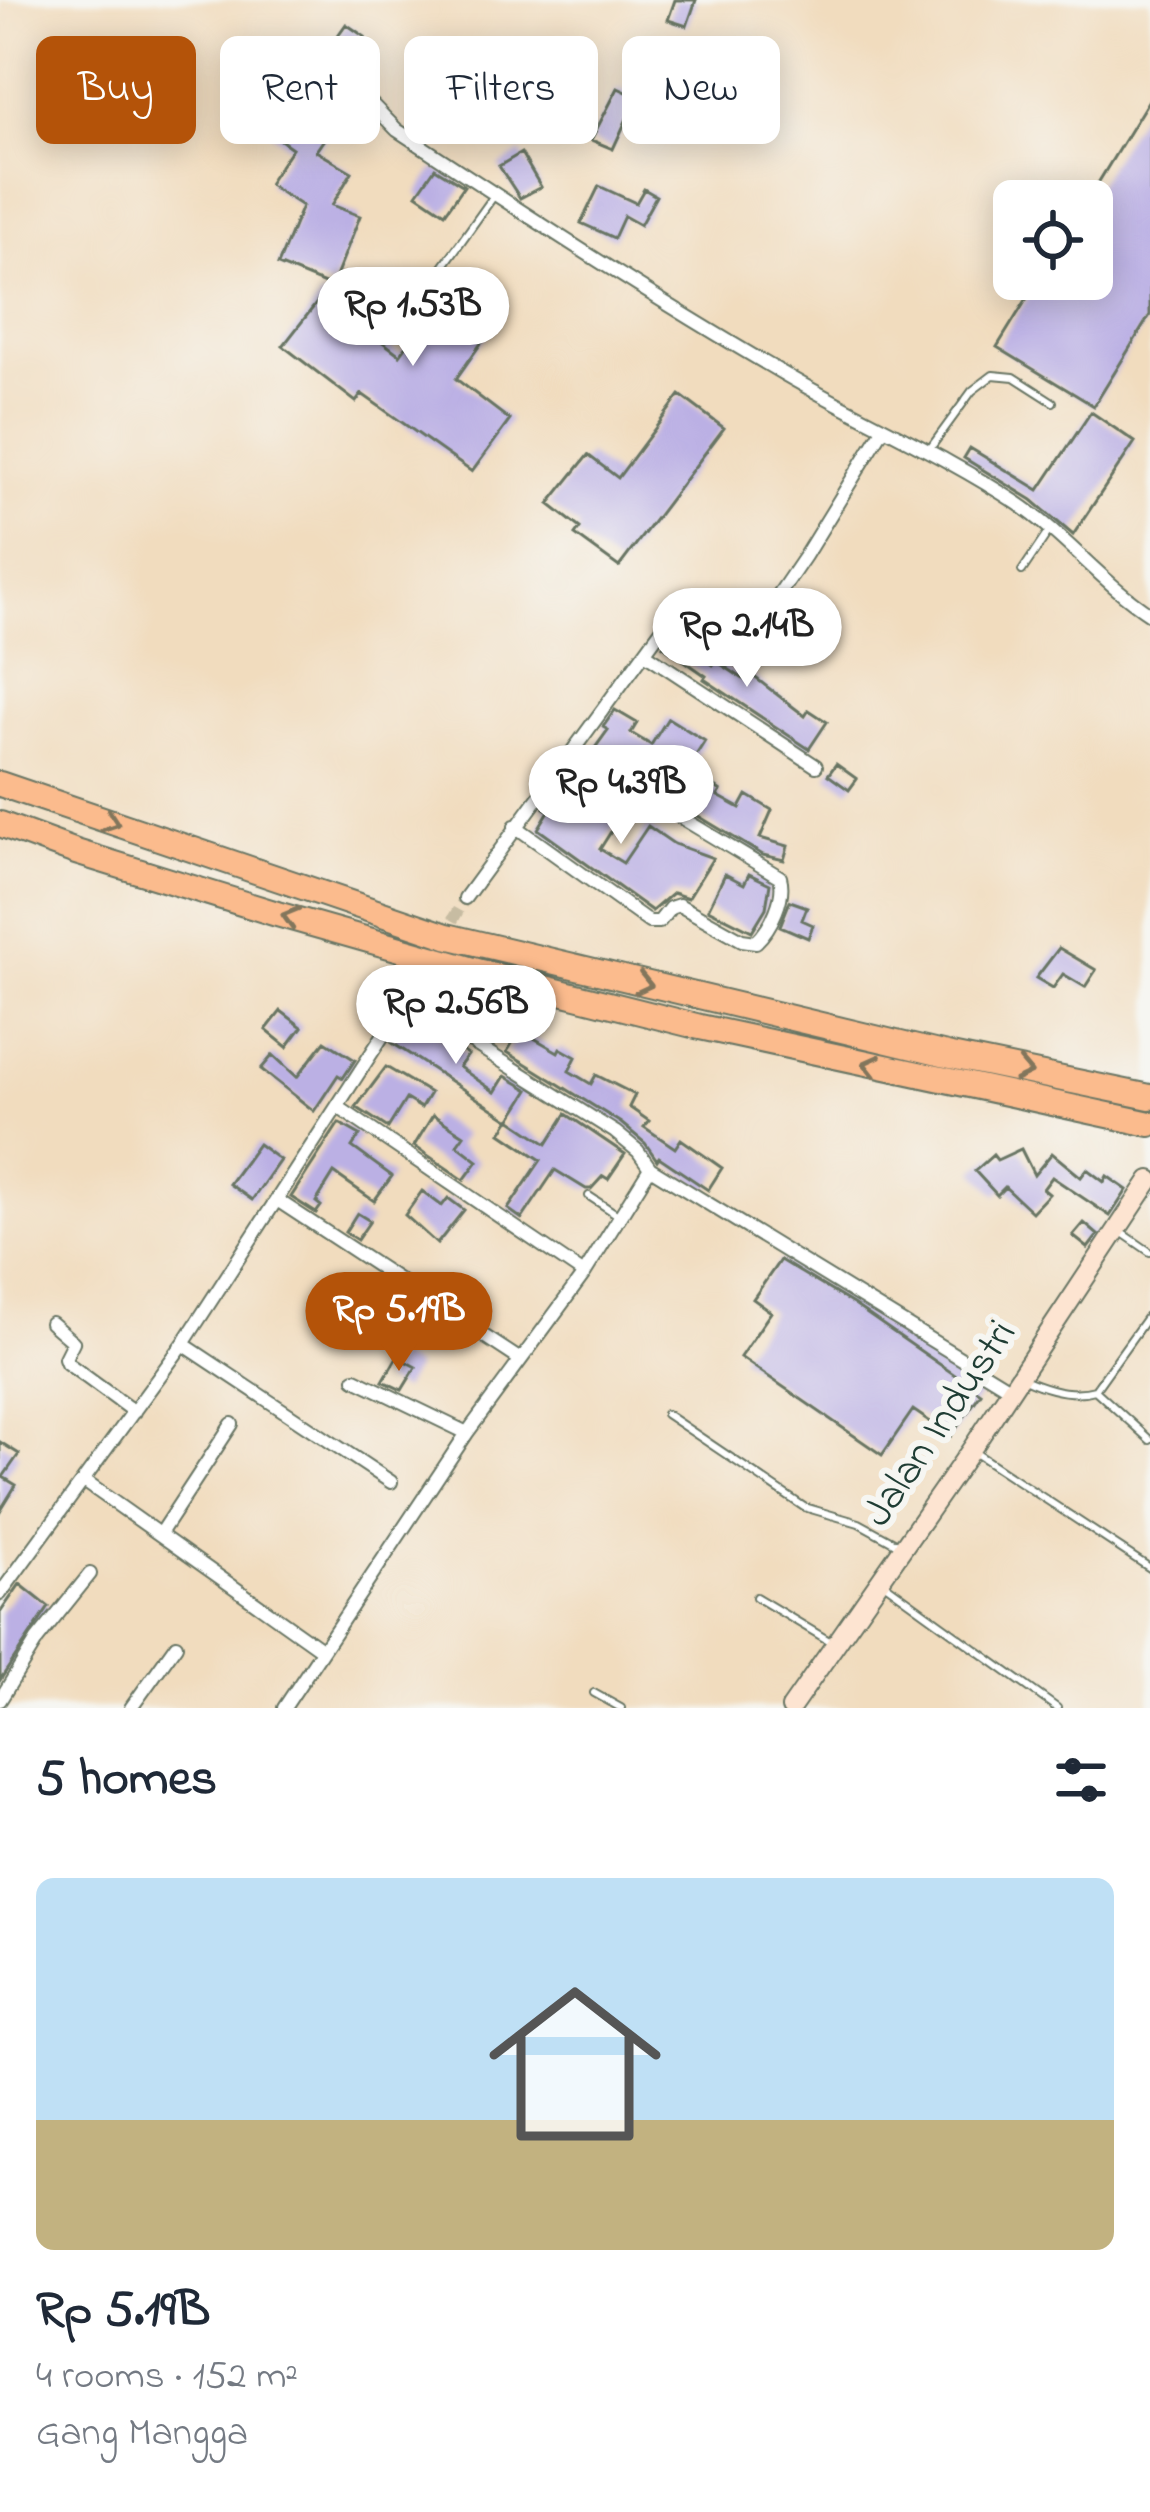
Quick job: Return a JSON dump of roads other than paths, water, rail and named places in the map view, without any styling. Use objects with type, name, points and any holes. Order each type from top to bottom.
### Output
[{"type":"highway","points":[[0,784],[447,936],[951,1057],[1150,1097]]},
{"type":"highway","points":[[0,824],[98,859],[481,972],[700,1027],[1150,1124]]},
{"type":"street","points":[[380,112],[398,130],[495,194],[780,372],[929,450],[1052,528],[1150,614]]},
{"type":"street","points":[[747,641],[883,429]]},
{"type":"street","points":[[465,898],[675,611]]},
{"type":"street","points":[[646,654],[816,766]]},
{"type":"street","points":[[515,826],[649,922],[659,922],[679,904],[748,942],[763,935],[781,897],[782,880],[572,752]]},
{"type":"street","points":[[0,1594],[184,1344],[418,983]]},
{"type":"street","points":[[406,1001],[615,1132],[638,1150],[650,1168],[1015,1383]]},
{"type":"street","points":[[338,1107],[584,1274]]},
{"type":"street","points":[[284,1708],[467,1433],[584,1274],[650,1168]]},
{"type":"street","name":"Jalan Industri","points":[[791,1708],[971,1450],[1150,1180]]},
{"type":"street","points":[[277,1200],[519,1359]]},
{"type":"street","points":[[51,1323],[73,1342],[67,1363],[134,1412]]},
{"type":"street","points":[[184,1344],[391,1482]]},
{"type":"street","points":[[355,1379],[467,1433]]},
{"type":"street","points":[[161,1532],[232,1424]]},
{"type":"street","points":[[84,1481],[321,1649]]},
{"type":"street","points":[[0,1700],[37,1640],[89,1574]]},
{"type":"street","points":[[131,1708],[176,1645]]},
{"type":"lane","points":[[394,334],[495,194]]},
{"type":"lane","points":[[929,450],[972,392],[993,375],[1014,377],[1053,402]]},
{"type":"lane","points":[[1022,571],[1052,528]]},
{"type":"lane","points":[[589,1196],[622,1217]]},
{"type":"lane","points":[[1118,1230],[1150,1252]]},
{"type":"lane","points":[[1015,1383],[1072,1393],[1096,1390],[1150,1313]]},
{"type":"lane","points":[[1096,1390],[1150,1439]]},
{"type":"lane","points":[[666,1414],[804,1507],[859,1523],[902,1546]]},
{"type":"lane","points":[[971,1450],[1150,1568]]},
{"type":"lane","points":[[878,1579],[1057,1708]]},
{"type":"lane","points":[[757,1597],[834,1644]]},
{"type":"lane","points":[[594,1693],[621,1708]]},
{"type":"tunnel","points":[[417,983],[465,898]]}]
